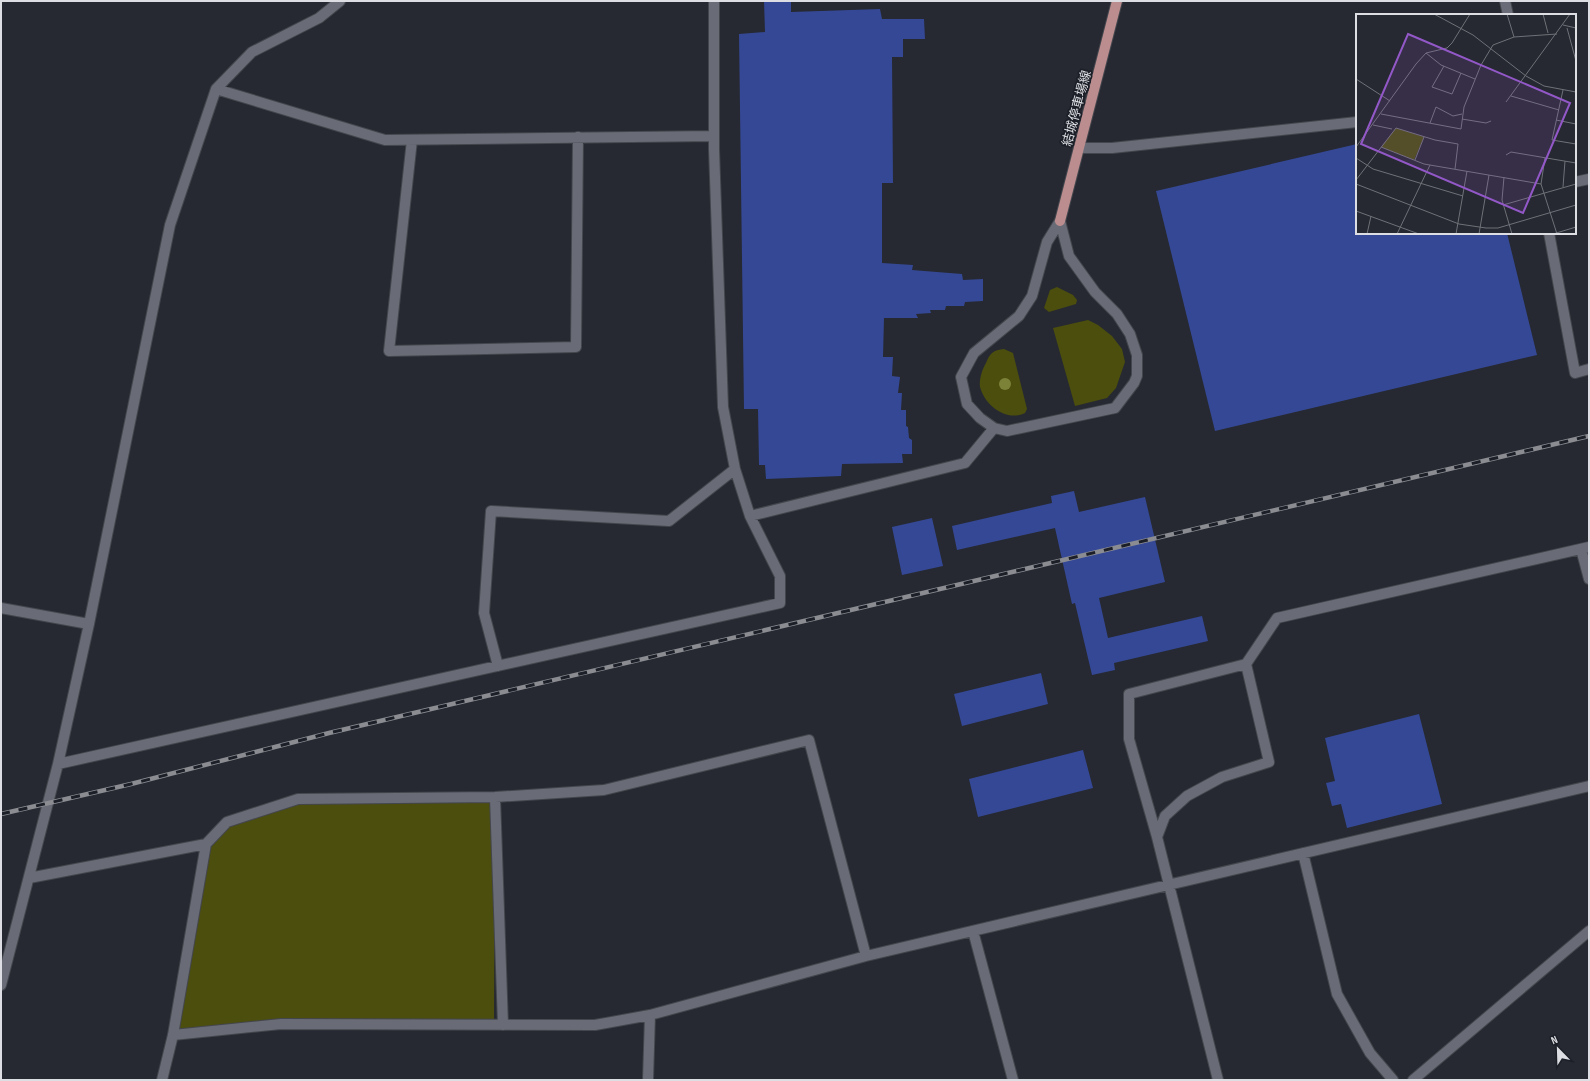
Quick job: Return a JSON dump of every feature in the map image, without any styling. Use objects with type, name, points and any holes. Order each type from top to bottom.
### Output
[{"type":"main road","name":"結城停車場線","points":[[1060,221],[1117,1]]},
{"type":"street","points":[[1,985],[58,764],[89,624],[170,225],[216,89],[252,52],[319,18],[340,1]]},
{"type":"street","points":[[58,764],[780,603],[780,576],[750,516],[734,469],[723,406],[714,136],[714,1]]},
{"type":"street","points":[[1505,1],[1508,14]]},
{"type":"street","points":[[216,89],[385,140],[714,136]]},
{"type":"street","points":[[1079,148],[1112,148],[1356,122]]},
{"type":"street","points":[[412,140],[389,351],[576,347],[578,137]]},
{"type":"street","points":[[1576,182],[1589,179]]},
{"type":"street","points":[[1060,221],[1068,256],[1095,292],[1117,314],[1130,334],[1137,355],[1137,376],[1134,383],[1115,408],[1008,431],[994,428],[980,418],[967,404],[962,377],[974,353],[1019,316],[1032,296],[1047,242],[1060,221]]},
{"type":"street","points":[[1549,234],[1575,373],[1589,369]]},
{"type":"street","points":[[750,516],[965,462],[994,428]]},
{"type":"street","points":[[498,666],[484,613],[491,510],[669,521],[734,469]]},
{"type":"street","points":[[1218,1080],[1168,886],[1157,836],[1129,739],[1130,694],[1246,664],[1277,618],[1585,548],[1589,579]]},
{"type":"street","points":[[1,608],[89,624]]},
{"type":"street","points":[[1157,836],[1165,816],[1187,796],[1222,777],[1269,762],[1246,664]]},
{"type":"street","points":[[162,1080],[174,1035],[206,844],[227,822],[298,799],[496,797],[604,790],[809,740],[866,956]]},
{"type":"street","points":[[174,1035],[281,1024],[595,1025],[650,1015],[866,956],[1589,786]]},
{"type":"street","points":[[496,797],[503,1025]]},
{"type":"street","points":[[29,878],[206,844]]},
{"type":"street","points":[[1303,853],[1337,994],[1370,1053],[1393,1080]]},
{"type":"street","points":[[973,931],[1013,1080]]},
{"type":"street","points":[[1413,1080],[1589,931]]},
{"type":"street","points":[[648,1080],[650,1015]]},
{"type":"shaded area","points":[[1057,287],[1073,295],[1077,300],[1076,304],[1049,312],[1044,308],[1050,290]]},
{"type":"shaded area","points":[[1088,320],[1098,325],[1112,336],[1122,349],[1125,362],[1116,388],[1107,398],[1075,406],[1053,328]]},
{"type":"shaded area","points":[[1004,349],[1013,353],[1027,409],[1025,413],[1018,415],[1004,414],[992,406],[983,394],[980,387],[981,375],[989,357],[995,351]]},
{"type":"shaded area","points":[[495,797],[494,1025],[281,1024],[174,1035],[206,844],[227,822],[298,799]]},
{"type":"building","points":[[764,1],[791,1],[791,12],[880,9],[882,19],[924,19],[925,39],[903,39],[903,57],[892,57],[893,183],[882,183],[882,263],[913,265],[912,270],[962,274],[963,280],[983,279],[983,301],[965,302],[964,306],[946,306],[945,310],[930,310],[931,313],[916,314],[918,318],[884,318],[883,357],[893,357],[892,376],[900,377],[898,393],[902,393],[901,410],[906,410],[906,426],[908,427],[909,438],[912,440],[912,454],[902,454],[903,463],[842,464],[841,476],[766,479],[765,465],[759,465],[758,409],[744,409],[739,34],[765,32]]},
{"type":"building","points":[[1356,144],[1356,234],[1507,234],[1537,355],[1215,431],[1156,191]]},
{"type":"building","points":[[1074,491],[1079,512],[1145,497],[1165,582],[1099,598],[1108,638],[1202,616],[1208,641],[1114,663],[1115,670],[1092,675],[1075,603],[1072,604],[1055,528],[957,550],[952,526],[1052,503],[1051,496]]},
{"type":"building","points":[[932,518],[943,566],[902,575],[892,527]]},
{"type":"building","points":[[1041,673],[1048,704],[962,726],[954,694]]},
{"type":"building","points":[[1419,714],[1442,804],[1347,828],[1341,804],[1332,806],[1326,783],[1335,781],[1325,738]]},
{"type":"building","points":[[1083,750],[1093,788],[978,817],[969,779]]},
{"type":"railway","points":[[1,814],[131,784],[329,733],[1589,436]]}]
